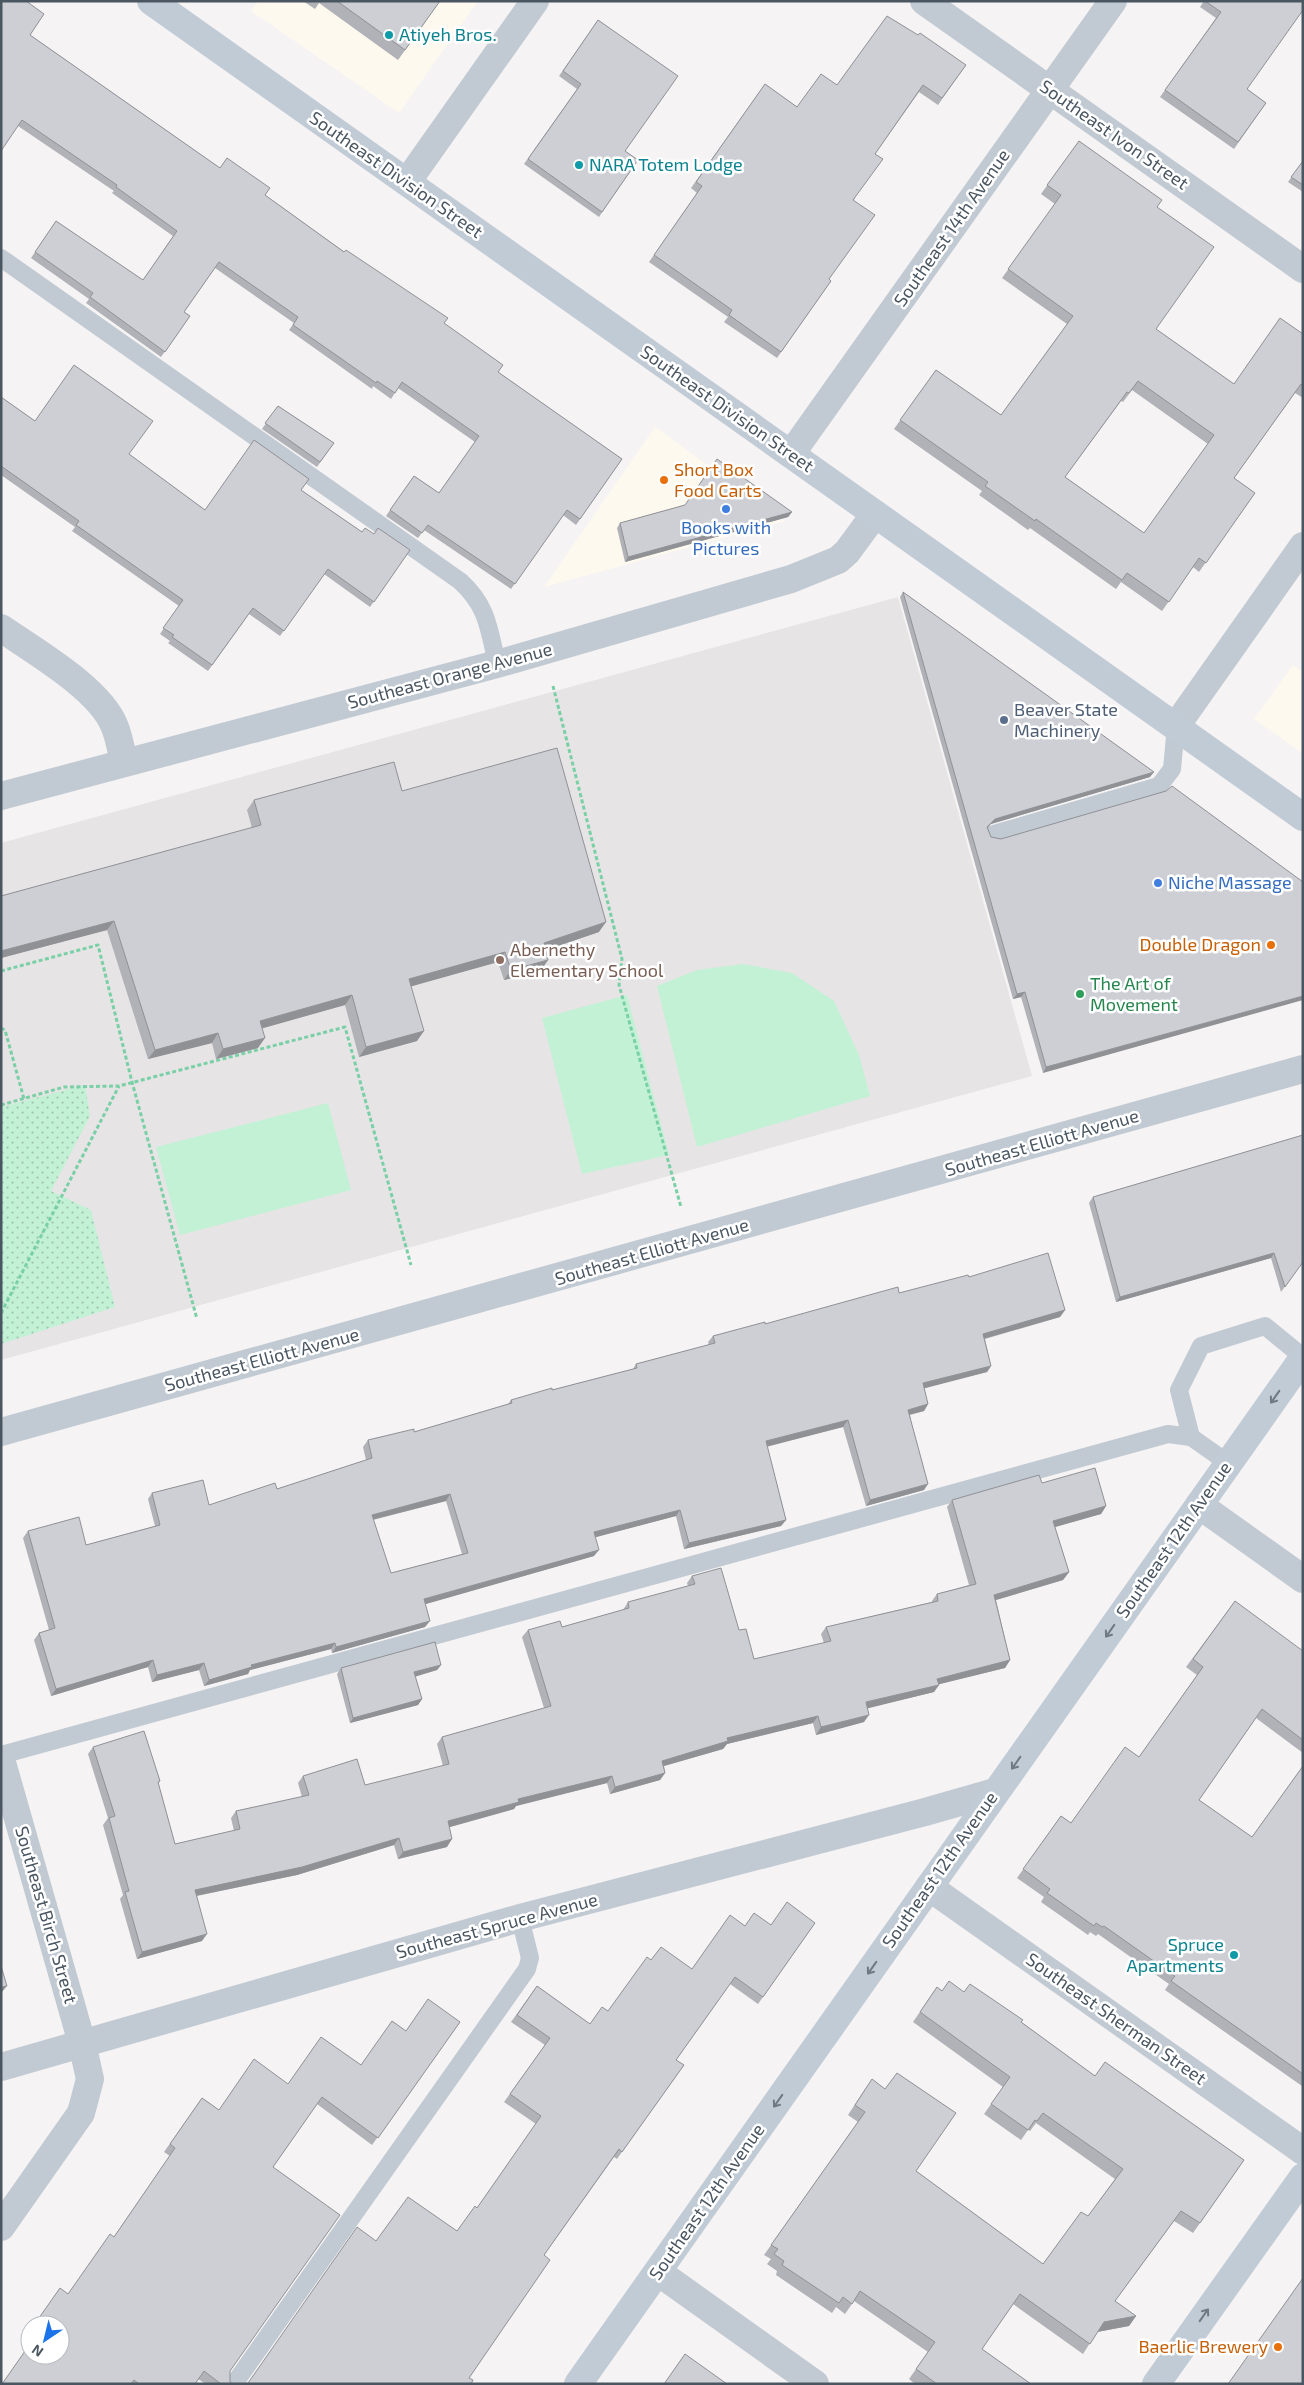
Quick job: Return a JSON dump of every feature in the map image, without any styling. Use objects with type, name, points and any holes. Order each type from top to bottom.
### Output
[{"type":"main road","name":"Southeast Division Street","points":[[151,1],[1303,816]]},
{"type":"main road","name":"Southeast 12th Avenue","points":[[578,2384],[1303,1357]]},
{"type":"main road","points":[[1156,2384],[1303,2177]]},
{"type":"street","points":[[407,182],[535,1]]},
{"type":"street","name":"Southeast Ivon Street","points":[[924,1],[1303,269]]},
{"type":"street","name":"Southeast 14th Avenue","points":[[791,454],[1113,1]]},
{"type":"street","name":"Southeast Orange Avenue","points":[[1,796],[497,664],[782,581],[838,560],[847,552],[875,514]]},
{"type":"street","points":[[1176,726],[1303,546]]},
{"type":"street","points":[[1,628],[88,690],[103,707],[114,724],[124,762]]},
{"type":"street","name":"Southeast Elliott Avenue","points":[[1,1432],[691,1242],[1303,1069]]},
{"type":"street","points":[[1199,1505],[1303,1580]]},
{"type":"street","name":"Southeast Birch Street","points":[[1,1759],[82,2043],[90,2079],[81,2112],[1,2227]]},
{"type":"street","name":"Southeast Spruce Avenue","points":[[1,2067],[520,1918],[995,1792]]},
{"type":"street","name":"Southeast Sherman Street","points":[[929,1887],[1303,2151]]},
{"type":"street","points":[[658,2272],[815,2384]]},
{"type":"lane","points":[[1,258],[460,581],[473,592],[483,608],[497,664]]},
{"type":"lane","points":[[994,834],[1159,786],[1172,770],[1176,726]]},
{"type":"lane","points":[[1191,1437],[1179,1390],[1201,1346],[1265,1326],[1303,1357]]},
{"type":"lane","points":[[1,1755],[1168,1434],[1191,1437],[1228,1463]]},
{"type":"lane","points":[[234,2384],[526,1969],[530,1958],[520,1918]]},
{"type":"path","points":[[553,686],[622,959],[619,985],[691,1242]]},
{"type":"path","points":[[1,971],[98,945],[132,1082],[197,1319]]},
{"type":"path","points":[[1,1105],[64,1087],[119,1086],[344,1027],[411,1265]]},
{"type":"path","points":[[2,1029],[24,1099]]},
{"type":"path","points":[[1,1312],[119,1086]]},
{"type":"shaded area","points":[[258,1],[478,1],[399,113],[251,11]]},
{"type":"shaded area","points":[[655,427],[785,521],[544,587]]},
{"type":"shaded area","name":"Abernethy Elementary School","points":[[898,597],[1032,1076],[1,1360],[1,843]]},
{"type":"shaded area","points":[[1293,665],[1303,672],[1303,754],[1254,719]]},
{"type":"green space","points":[[743,964],[792,973],[834,1001],[859,1055],[870,1096],[697,1147],[657,986],[697,970]]},
{"type":"green space","points":[[627,995],[669,1155],[582,1174],[542,1018]]},
{"type":"green space","points":[[85,1085],[90,1116],[51,1191],[91,1210],[115,1307],[1,1344],[1,1107]]},
{"type":"green space","points":[[328,1103],[351,1190],[180,1235],[156,1147]]},
{"type":"building","points":[[1,1],[26,1],[44,14],[30,35],[220,168],[227,158],[270,188],[265,195],[344,252],[346,250],[448,318],[444,323],[503,365],[498,372],[622,459],[580,519],[567,510],[515,584],[428,525],[422,533],[390,510],[414,476],[439,493],[479,436],[402,382],[395,393],[377,381],[376,383],[293,325],[298,317],[219,262],[184,312],[190,316],[165,352],[90,297],[93,293],[35,252],[56,221],[143,280],[177,231],[116,187],[117,185],[22,120],[1,151]]},
{"type":"building","name":"Atiyeh Bros.","points":[[337,1],[440,1],[405,50]]},
{"type":"building","points":[[1205,1],[1303,1],[1303,10],[1247,89],[1266,103],[1238,142],[1165,90],[1221,12]]},
{"type":"building","points":[[887,16],[918,35],[920,33],[966,65],[942,98],[923,85],[875,154],[883,159],[853,200],[875,215],[829,279],[831,281],[781,352],[729,315],[732,310],[654,255],[702,186],[696,182],[765,84],[797,107],[821,74],[837,85]]},
{"type":"building","points":[[598,20],[678,76],[625,151],[638,160],[602,212],[528,159],[581,84],[563,71]]},
{"type":"building","points":[[1079,141],[1162,200],[1157,207],[1214,247],[1156,329],[1234,384],[1280,318],[1303,334],[1303,385],[1301,384],[1234,478],[1255,493],[1206,563],[1199,558],[1169,602],[1127,573],[1122,580],[1036,519],[1035,521],[985,486],[988,482],[900,420],[936,370],[1001,415],[1073,316],[1008,269],[1061,195],[1047,185]],"holes":[[[1138,381],[1214,435],[1144,533],[1065,477],[1127,392],[1129,393]]]},
{"type":"building","points":[[1303,161],[1303,185],[1291,177]]},
{"type":"building","points":[[74,365],[153,421],[129,454],[205,510],[254,440],[309,479],[301,490],[362,532],[365,528],[374,534],[378,528],[410,550],[374,602],[328,569],[284,631],[253,608],[212,665],[172,637],[174,635],[163,628],[183,600],[76,525],[79,521],[1,466],[1,397],[35,421]]},
{"type":"building","points":[[278,406],[334,443],[320,462],[265,423]]},
{"type":"building","name":"Books with Pictures","points":[[717,459],[792,512],[628,557],[620,523],[685,505]]},
{"type":"building","points":[[903,592],[1154,772],[995,819],[987,827],[991,837],[1001,839],[1166,791],[1172,786],[1303,882],[1303,996],[1046,1067],[1025,992],[1017,994]]},
{"type":"building","points":[[557,748],[606,922],[544,943],[548,960],[511,970],[505,952],[409,979],[424,1031],[366,1047],[352,995],[260,1021],[265,1038],[223,1049],[218,1033],[155,1050],[114,921],[1,951],[1,896],[261,825],[254,800],[394,762],[402,791]]},
{"type":"building","points":[[1303,1135],[1303,1262],[1285,1287],[1274,1253],[1120,1297],[1093,1197]]},
{"type":"building","points":[[1048,1253],[1065,1310],[983,1334],[991,1366],[923,1383],[928,1404],[908,1410],[928,1484],[870,1500],[848,1420],[766,1441],[786,1520],[689,1543],[680,1510],[594,1532],[599,1550],[424,1599],[430,1621],[336,1647],[335,1643],[251,1665],[252,1667],[209,1680],[204,1663],[157,1675],[153,1660],[56,1689],[39,1633],[55,1628],[28,1531],[79,1517],[86,1545],[160,1525],[152,1493],[203,1480],[209,1505],[275,1483],[277,1489],[372,1458],[368,1440],[414,1429],[414,1432],[512,1403],[511,1400],[552,1388],[552,1390],[637,1368],[636,1364],[715,1343],[713,1336],[765,1322],[765,1324],[898,1287],[899,1293],[968,1275],[969,1277]],"holes":[[[450,1494],[468,1553],[391,1573],[372,1515]]]},
{"type":"building","points":[[1095,1468],[1106,1506],[1053,1521],[1069,1572],[994,1595],[1010,1660],[937,1679],[939,1685],[866,1702],[869,1715],[821,1727],[818,1716],[727,1738],[728,1741],[662,1761],[665,1773],[615,1787],[612,1776],[518,1799],[519,1802],[448,1821],[452,1839],[403,1852],[399,1838],[302,1867],[195,1890],[207,1934],[142,1952],[125,1892],[129,1891],[109,1818],[115,1816],[93,1747],[144,1731],[160,1781],[158,1782],[175,1844],[240,1829],[236,1811],[309,1795],[303,1776],[357,1759],[365,1785],[449,1764],[442,1737],[551,1706],[528,1630],[560,1621],[562,1627],[629,1608],[628,1602],[695,1584],[692,1576],[721,1568],[739,1630],[746,1629],[754,1659],[831,1641],[826,1627],[938,1601],[937,1594],[976,1584],[952,1500],[1039,1475],[1042,1483]]},
{"type":"building","points":[[1235,1601],[1303,1651],[1303,1740],[1262,1709],[1199,1800],[1252,1837],[1303,1766],[1303,2074],[1171,1981],[1175,1976],[1104,1926],[1102,1927],[1096,1923],[1094,1926],[1047,1893],[1050,1889],[1023,1869],[1061,1816],[1071,1823],[1125,1747],[1139,1757],[1203,1667],[1193,1659]]},
{"type":"building","points":[[435,1642],[441,1665],[414,1672],[422,1699],[353,1718],[341,1668]]},
{"type":"building","points":[[787,1902],[815,1923],[763,1997],[735,1977],[676,2060],[684,2065],[622,2152],[619,2149],[544,2255],[550,2260],[469,2378],[473,2380],[471,2384],[246,2384],[357,2227],[376,2241],[408,2197],[457,2231],[475,2206],[477,2208],[541,2116],[510,2094],[550,2038],[517,2015],[537,1986],[590,2024],[602,2007],[608,2011],[647,1957],[651,1960],[661,1947],[692,1969],[730,1915],[745,1926],[754,1913],[771,1925]]},
{"type":"building","points":[[1,1966],[7,1986],[1,1987]]},
{"type":"building","points":[[949,1981],[964,1992],[970,1984],[1023,2020],[1021,2022],[1095,2076],[1105,2062],[1244,2160],[1200,2223],[1181,2211],[1115,2301],[1136,2316],[1104,2322],[1090,2344],[1020,2294],[982,2349],[1031,2384],[937,2384],[916,2369],[935,2342],[860,2291],[852,2304],[843,2297],[839,2303],[782,2265],[784,2261],[774,2254],[778,2249],[771,2245],[865,2112],[855,2105],[872,2079],[885,2089],[897,2073],[956,2113],[916,2171],[1043,2264],[1081,2212],[1088,2216],[1123,2169],[1043,2113],[1028,2130],[991,2104],[1010,2077],[920,2012],[937,1987],[942,1991]]},
{"type":"building","points":[[428,1999],[460,2022],[378,2138],[322,2097],[273,2167],[340,2215],[230,2371],[230,2382],[233,2384],[221,2384],[204,2371],[195,2384],[139,2384],[134,2380],[131,2384],[2,2384],[20,2358],[20,2365],[70,2365],[70,2315],[41,2315],[60,2288],[68,2294],[110,2234],[114,2237],[175,2148],[170,2144],[202,2098],[219,2110],[254,2059],[288,2084],[321,2037],[361,2065],[392,2021],[406,2031]]},
{"type":"building","name":"Baerlic Brewery","points":[[1303,2278],[1303,2384],[1228,2384]]},
{"type":"building","points":[[685,2354],[727,2384],[664,2384]]},
{"type":"place","name":"Atiyeh Bros.","points":[[389,35]]},
{"type":"place","name":"NARA Totem Lodge","points":[[579,165]]},
{"type":"place","name":"Short Box Food Carts","points":[[664,480]]},
{"type":"place","name":"Books with Pictures","points":[[726,509]]},
{"type":"place","name":"Beaver State Machinery","points":[[1004,720]]},
{"type":"place","name":"Niche Massage","points":[[1158,883]]},
{"type":"place","name":"Double Dragon","points":[[1271,945]]},
{"type":"place","name":"Abernethy Elementary School","points":[[500,960]]},
{"type":"place","name":"The Art of Movement","points":[[1080,994]]},
{"type":"place","name":"Spruce Apartments","points":[[1234,1955]]},
{"type":"place","name":"Baerlic Brewery","points":[[1278,2347]]}]
